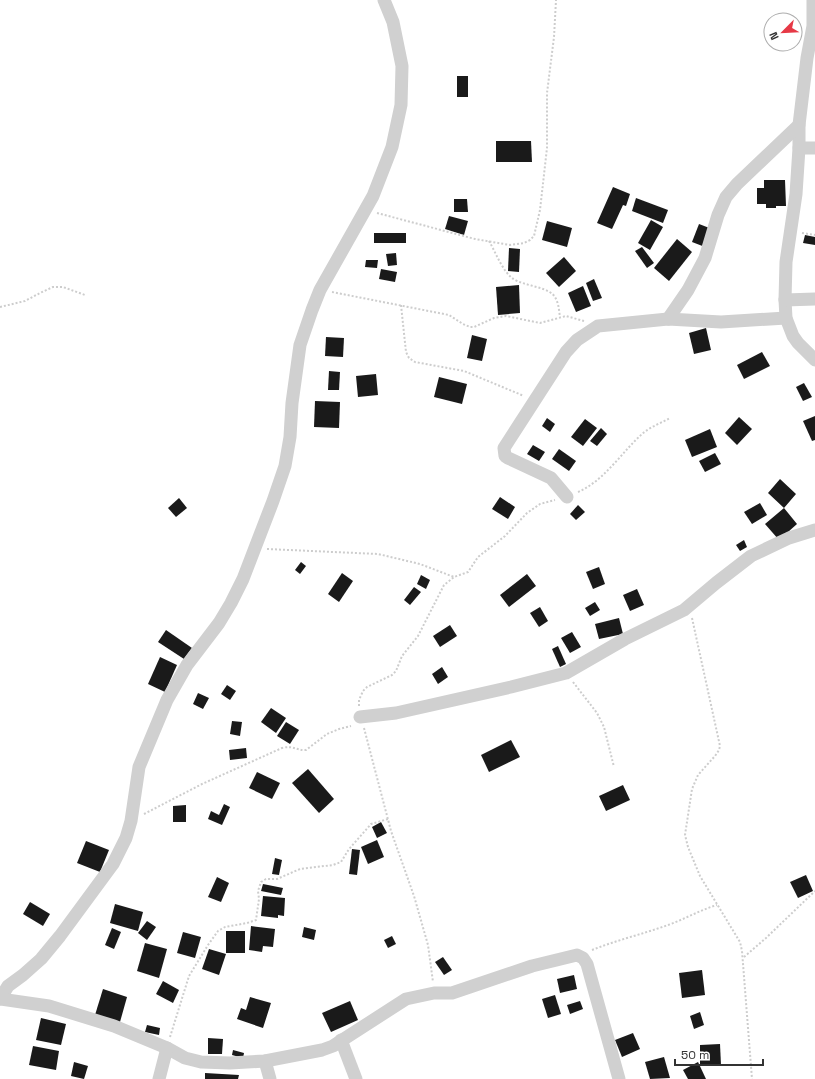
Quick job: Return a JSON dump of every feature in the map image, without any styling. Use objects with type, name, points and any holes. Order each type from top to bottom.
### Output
[{"type":"street","points":[[384,0],[393,22],[402,66],[400,105],[392,147],[372,196],[320,290],[300,345],[292,403],[290,437],[285,466],[274,501],[254,548],[243,579],[231,603],[219,623],[187,665],[167,700],[139,767],[126,838],[116,858],[60,936],[41,959],[8,986],[0,999],[48,1006],[114,1026],[167,1048],[184,1058],[201,1062],[230,1063],[265,1061],[322,1050],[333,1046],[406,999],[434,993],[452,993],[532,966],[577,955],[583,958],[587,964],[620,1079]]},
{"type":"street","points":[[813,0],[811,58],[799,126],[796,194],[786,262],[785,300],[786,318],[798,343],[815,360]]},
{"type":"street","points":[[668,319],[688,290],[705,258],[718,215],[726,197],[737,184],[799,126]]},
{"type":"street","points":[[799,148],[815,148]]},
{"type":"street","points":[[785,300],[815,298]]},
{"type":"street","points":[[567,497],[551,478],[508,458],[505,456],[504,452],[506,443],[534,400],[566,352],[577,340],[598,326],[668,319],[722,322],[786,318]]},
{"type":"street","points":[[361,720],[511,687],[566,673],[626,639],[675,615],[751,556],[789,538],[815,530]]},
{"type":"street","points":[[341,1040],[356,1079]]},
{"type":"street","points":[[159,1079],[167,1048]]},
{"type":"street","points":[[265,1061],[270,1079]]},
{"type":"path","points":[[364,210],[475,239],[510,245],[524,243],[534,236],[540,210],[547,148],[547,93],[554,37],[556,0]]},
{"type":"path","points":[[489,241],[505,270],[511,277],[519,283],[549,291],[556,297],[560,317]]},
{"type":"path","points":[[0,307],[25,301],[40,292],[53,288],[63,287],[85,295]]},
{"type":"path","points":[[320,290],[449,315],[470,327],[474,327],[486,320],[506,316],[540,323],[566,316],[598,326]]},
{"type":"path","points":[[401,305],[406,352],[409,358],[415,362],[464,371],[534,400]]},
{"type":"path","points":[[434,993],[428,945],[414,896],[388,819],[361,720],[359,700],[363,691],[367,687],[392,676],[396,671],[402,656],[418,636],[444,585],[454,577],[468,572],[478,557],[505,536],[527,513],[540,504],[567,497],[586,489],[611,468],[644,432],[670,418]]},
{"type":"path","points":[[254,548],[378,554],[420,564],[454,577]]},
{"type":"path","points":[[692,603],[691,614],[720,746],[715,756],[698,775],[692,789],[685,835],[688,847],[700,876],[740,942],[744,957],[752,1079]]},
{"type":"path","points":[[566,673],[597,713],[608,740],[614,767]]},
{"type":"path","points":[[130,821],[202,784],[282,748],[289,746],[306,750],[327,734],[361,720]]},
{"type":"path","points":[[167,1048],[189,976],[218,931],[225,927],[256,920],[260,899],[258,891],[261,882],[266,879],[277,879],[300,869],[333,865],[341,862],[349,849],[371,824],[388,819]]},
{"type":"path","points":[[744,957],[815,891]]},
{"type":"path","points":[[577,955],[606,944],[640,935],[675,923],[702,910],[718,905]]},
{"type":"building","points":[[457,76],[468,76],[468,97],[457,97]]},
{"type":"building","points":[[496,141],[531,141],[532,162],[496,162]]},
{"type":"building","points":[[764,180],[785,180],[786,206],[766,208],[766,204],[757,204],[757,188],[764,188]]},
{"type":"building","points":[[613,187],[630,194],[626,206],[623,205],[612,229],[597,223]]},
{"type":"building","points":[[636,198],[668,210],[663,223],[632,211]]},
{"type":"building","points":[[454,199],[467,199],[468,212],[454,212]]},
{"type":"building","points":[[449,216],[468,221],[464,235],[445,229]]},
{"type":"building","points":[[651,220],[663,227],[650,250],[638,243]]},
{"type":"building","points":[[547,221],[572,228],[567,247],[542,240]]},
{"type":"building","points":[[699,224],[712,229],[705,247],[692,242]]},
{"type":"building","points":[[374,233],[406,233],[406,243],[374,243]]},
{"type":"building","points":[[805,235],[815,237],[815,245],[803,243]]},
{"type":"building","points":[[677,239],[692,252],[669,281],[654,268]]},
{"type":"building","points":[[642,247],[654,263],[647,268],[635,251]]},
{"type":"building","points":[[509,248],[520,249],[519,272],[508,271]]},
{"type":"building","points":[[396,253],[397,265],[388,266],[386,254]]},
{"type":"building","points":[[564,257],[576,271],[559,287],[546,273]]},
{"type":"building","points":[[366,260],[378,260],[377,268],[365,267]]},
{"type":"building","points":[[381,269],[397,272],[395,282],[379,279]]},
{"type":"building","points":[[594,279],[602,298],[593,301],[586,283]]},
{"type":"building","points":[[519,285],[520,313],[498,315],[496,287]]},
{"type":"building","points":[[583,286],[591,306],[576,312],[568,293]]},
{"type":"building","points":[[706,328],[711,350],[694,354],[689,333]]},
{"type":"building","points":[[472,335],[487,339],[482,361],[467,358]]},
{"type":"building","points":[[326,337],[344,338],[343,357],[325,356]]},
{"type":"building","points":[[762,352],[770,366],[744,379],[737,365]]},
{"type":"building","points":[[329,371],[340,372],[339,390],[328,390]]},
{"type":"building","points":[[376,374],[378,395],[358,397],[356,376]]},
{"type":"building","points":[[439,377],[467,384],[462,404],[434,397]]},
{"type":"building","points":[[804,383],[812,397],[803,401],[796,387]]},
{"type":"building","points":[[315,401],[340,402],[339,428],[314,427]]},
{"type":"building","points":[[815,416],[815,440],[812,441],[803,421]]},
{"type":"building","points":[[739,417],[752,429],[737,445],[725,433]]},
{"type":"building","points":[[547,418],[555,424],[550,432],[542,426]]},
{"type":"building","points":[[585,419],[597,428],[583,446],[571,437]]},
{"type":"building","points":[[601,428],[607,434],[597,446],[590,441]]},
{"type":"building","points":[[710,429],[717,447],[692,457],[685,440]]},
{"type":"building","points":[[533,445],[545,452],[539,461],[527,454]]},
{"type":"building","points":[[559,449],[576,461],[569,471],[552,459]]},
{"type":"building","points":[[715,453],[721,464],[705,472],[699,461]]},
{"type":"building","points":[[780,479],[796,494],[784,508],[768,493]]},
{"type":"building","points":[[500,497],[515,507],[508,519],[492,509]]},
{"type":"building","points":[[179,498],[187,508],[176,517],[168,508]]},
{"type":"building","points":[[760,503],[767,515],[752,524],[744,512]]},
{"type":"building","points":[[578,505],[585,512],[576,520],[570,514]]},
{"type":"building","points":[[784,508],[797,524],[779,540],[765,524]]},
{"type":"building","points":[[744,540],[747,547],[740,551],[736,545]]},
{"type":"building","points":[[301,562],[306,566],[300,574],[295,570]]},
{"type":"building","points":[[599,567],[605,584],[593,589],[586,572]]},
{"type":"building","points":[[342,573],[353,581],[339,602],[328,594]]},
{"type":"building","points":[[527,574],[536,586],[509,607],[500,595]]},
{"type":"building","points":[[421,575],[430,580],[426,589],[417,584]]},
{"type":"building","points":[[414,587],[421,592],[410,605],[404,600]]},
{"type":"building","points":[[637,589],[644,605],[630,611],[623,595]]},
{"type":"building","points":[[595,602],[600,610],[590,616],[585,608]]},
{"type":"building","points":[[540,607],[548,621],[539,627],[530,613]]},
{"type":"building","points":[[619,618],[623,634],[599,639],[595,624]]},
{"type":"building","points":[[450,625],[457,636],[440,647],[433,636]]},
{"type":"building","points":[[166,630],[192,648],[184,659],[158,642]]},
{"type":"building","points":[[572,632],[581,647],[570,653],[561,638]]},
{"type":"building","points":[[558,646],[566,664],[560,667],[552,649]]},
{"type":"building","points":[[160,657],[177,665],[165,692],[148,684]]},
{"type":"building","points":[[442,667],[448,677],[438,684],[432,674]]},
{"type":"building","points":[[227,685],[236,691],[230,700],[221,694]]},
{"type":"building","points":[[198,693],[209,698],[203,709],[193,704]]},
{"type":"building","points":[[271,708],[286,718],[276,733],[261,722]]},
{"type":"building","points":[[232,721],[242,722],[240,736],[230,734]]},
{"type":"building","points":[[286,722],[299,730],[290,744],[277,736]]},
{"type":"building","points":[[511,740],[520,757],[489,772],[481,755]]},
{"type":"building","points":[[246,748],[247,758],[230,760],[229,750]]},
{"type":"building","points":[[308,769],[334,799],[319,813],[292,783]]},
{"type":"building","points":[[257,772],[280,783],[272,799],[249,788]]},
{"type":"building","points":[[623,785],[630,800],[606,811],[599,796]]},
{"type":"building","points":[[224,804],[230,807],[222,825],[208,819],[211,811],[219,815]]},
{"type":"building","points":[[186,805],[186,822],[173,822],[173,806]]},
{"type":"building","points":[[381,822],[387,833],[377,838],[372,827]]},
{"type":"building","points":[[377,840],[384,857],[368,864],[361,847]]},
{"type":"building","points":[[86,841],[109,850],[100,872],[77,863]]},
{"type":"building","points":[[352,849],[360,850],[357,875],[349,874]]},
{"type":"building","points":[[275,858],[282,860],[279,875],[272,874]]},
{"type":"building","points":[[806,875],[813,891],[798,898],[790,882]]},
{"type":"building","points":[[217,877],[229,883],[221,902],[208,897]]},
{"type":"building","points":[[263,884],[283,888],[281,895],[261,891]]},
{"type":"building","points":[[263,896],[285,898],[284,916],[278,915],[278,918],[261,916]]},
{"type":"building","points":[[30,902],[50,914],[43,926],[23,914]]},
{"type":"building","points":[[115,904],[143,912],[138,931],[110,923]]},
{"type":"building","points":[[147,921],[156,927],[147,940],[138,933]]},
{"type":"building","points":[[251,926],[275,929],[273,947],[263,946],[262,952],[249,950]]},
{"type":"building","points":[[304,927],[316,930],[314,940],[302,937]]},
{"type":"building","points":[[112,928],[121,932],[114,949],[105,945]]},
{"type":"building","points":[[226,931],[245,931],[245,953],[226,953]]},
{"type":"building","points":[[183,932],[201,937],[195,958],[177,953]]},
{"type":"building","points":[[392,936],[396,944],[388,948],[384,940]]},
{"type":"building","points":[[145,943],[167,949],[159,978],[137,971]]},
{"type":"building","points":[[209,949],[226,954],[219,975],[202,969]]},
{"type":"building","points":[[443,957],[452,970],[444,975],[435,962]]},
{"type":"building","points":[[702,970],[705,995],[682,998],[679,973]]},
{"type":"building","points":[[574,975],[577,989],[560,993],[557,979]]},
{"type":"building","points":[[163,981],[179,990],[173,1003],[156,994]]},
{"type":"building","points":[[103,989],[127,997],[120,1022],[95,1015]]},
{"type":"building","points":[[555,995],[561,1014],[548,1018],[542,999]]},
{"type":"building","points":[[250,997],[271,1003],[263,1028],[237,1019],[241,1008],[246,1010]]},
{"type":"building","points":[[350,1001],[358,1020],[331,1032],[322,1013]]},
{"type":"building","points":[[580,1001],[583,1009],[570,1014],[567,1005]]},
{"type":"building","points":[[700,1012],[704,1025],[694,1029],[690,1016]]},
{"type":"building","points":[[41,1018],[66,1024],[61,1045],[36,1040]]},
{"type":"building","points":[[147,1025],[160,1028],[159,1035],[145,1032]]},
{"type":"building","points":[[633,1033],[640,1049],[622,1057],[615,1040]]},
{"type":"building","points":[[208,1038],[223,1039],[222,1054],[208,1054]]},
{"type":"building","points":[[720,1044],[721,1065],[700,1066],[700,1045]]},
{"type":"building","points":[[33,1046],[59,1051],[56,1070],[29,1065]]},
{"type":"building","points":[[233,1050],[244,1053],[243,1058],[232,1055]]},
{"type":"building","points":[[664,1057],[670,1078],[650,1079],[645,1062]]},
{"type":"building","points":[[74,1062],[88,1066],[84,1079],[71,1076]]},
{"type":"building","points":[[698,1062],[706,1079],[688,1079],[683,1070]]},
{"type":"building","points":[[205,1073],[239,1075],[238,1079],[205,1079]]}]
